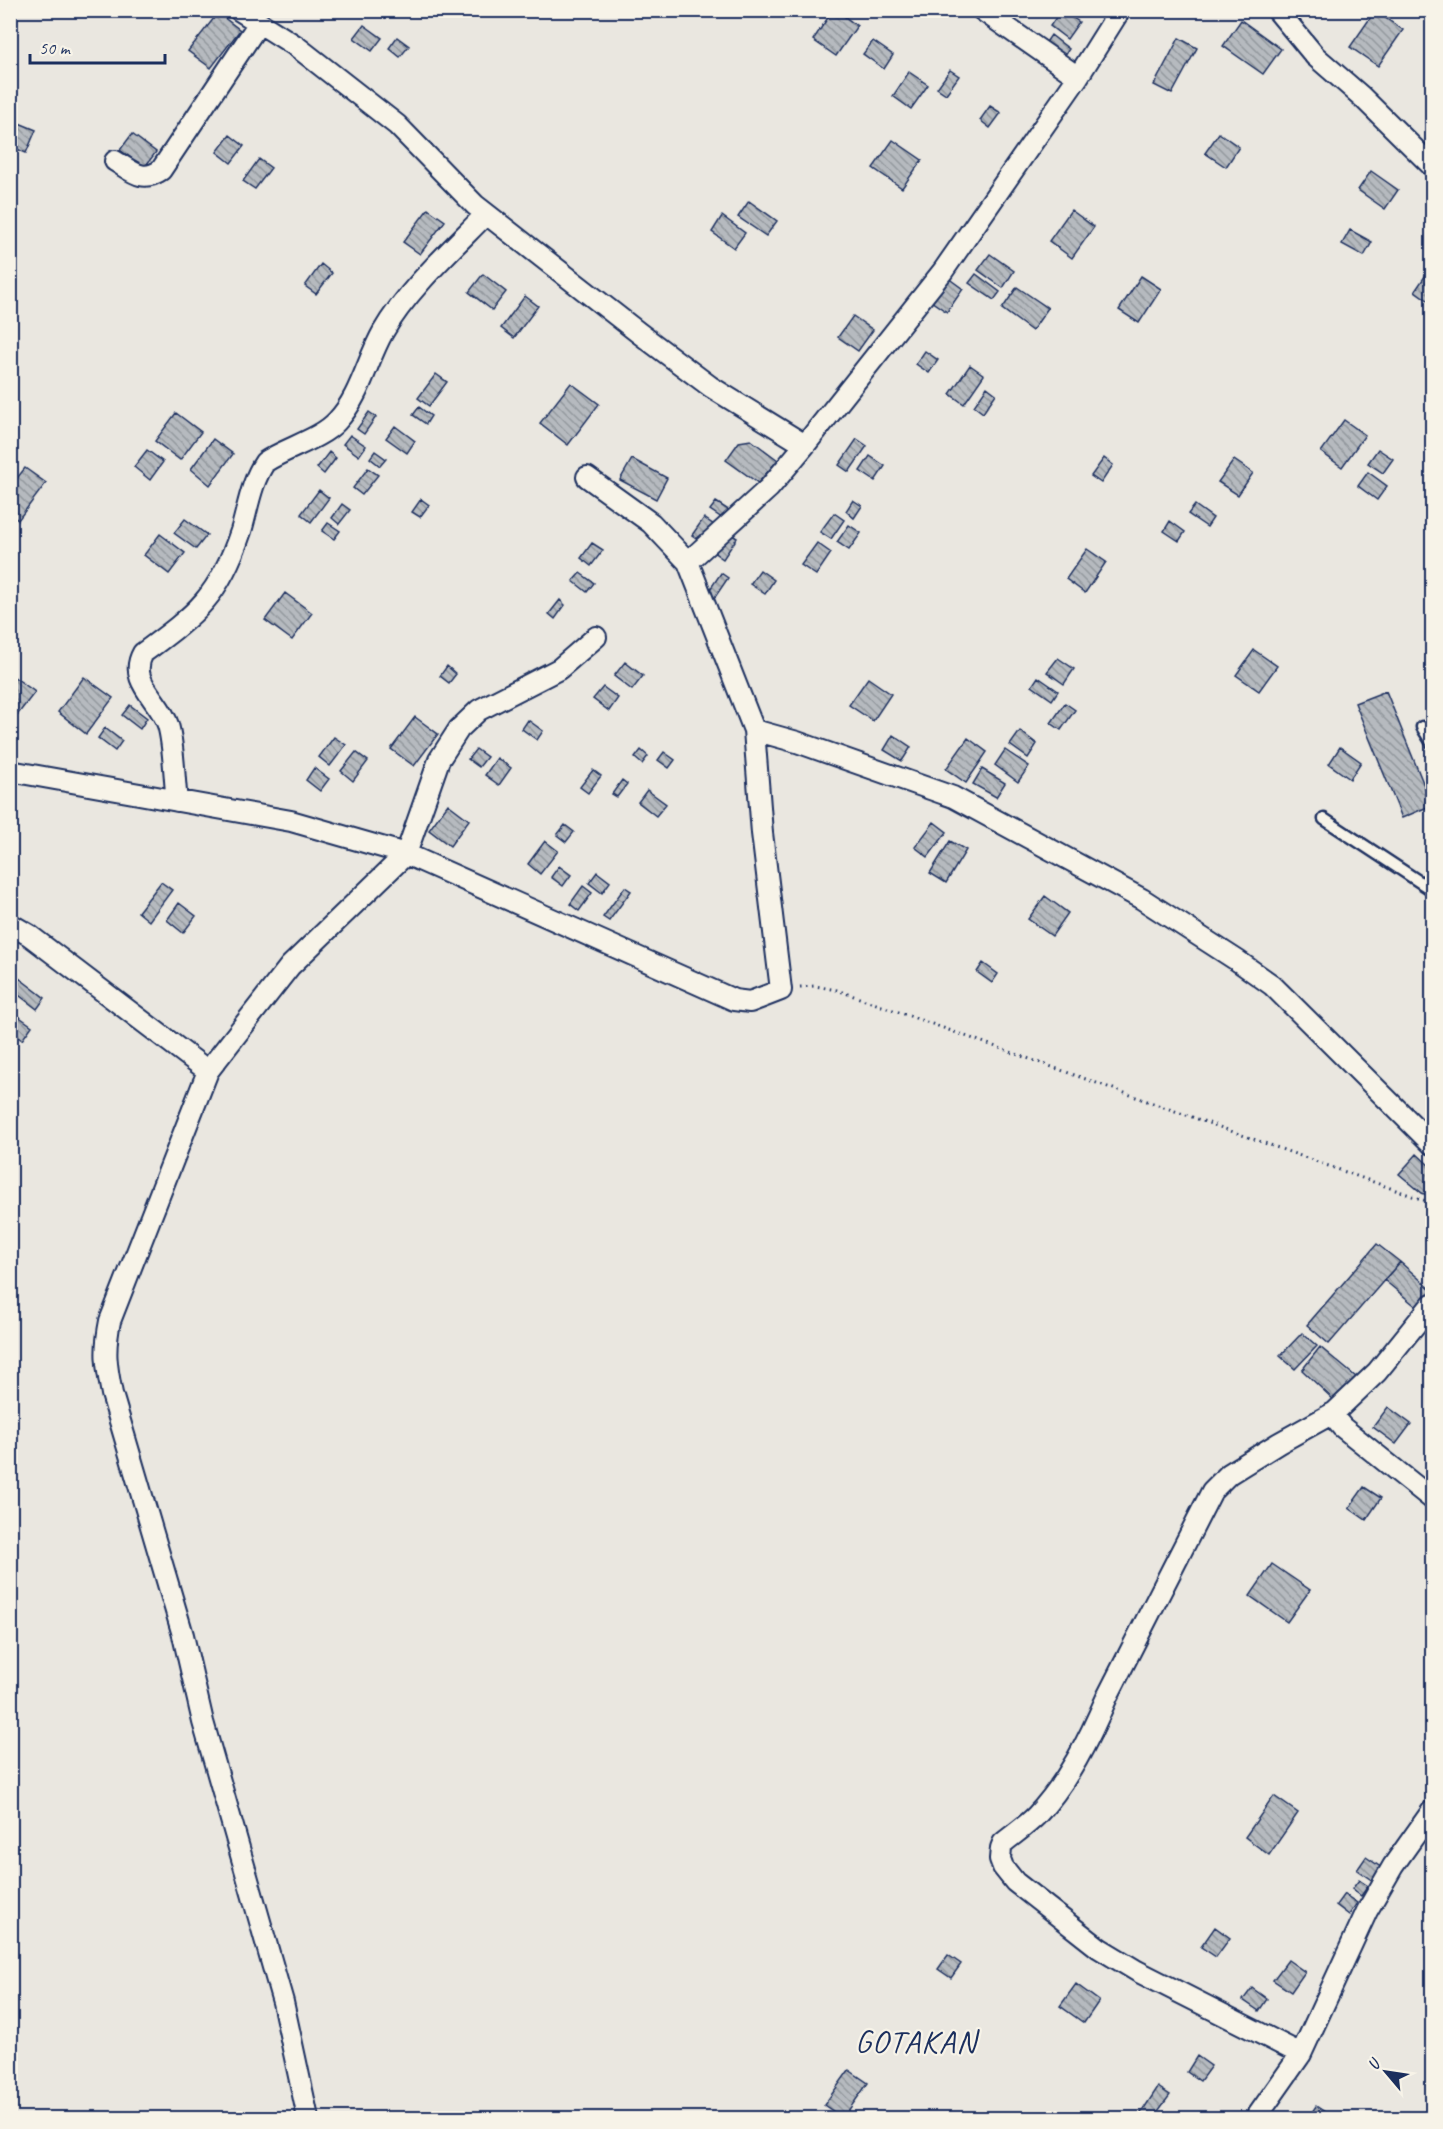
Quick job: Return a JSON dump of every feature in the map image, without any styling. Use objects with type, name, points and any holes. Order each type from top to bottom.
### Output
[{"type":"street","points":[[239,10],[296,46],[397,125],[475,206],[711,387],[805,445]]},
{"type":"street","points":[[982,10],[1078,77]]},
{"type":"street","points":[[688,562],[770,488],[943,271],[1078,77],[1120,10]]},
{"type":"street","points":[[1277,10],[1315,56],[1361,96],[1432,166]]},
{"type":"street","points":[[115,161],[143,177],[151,176],[161,170],[260,23]]},
{"type":"street","points":[[177,801],[168,727],[162,712],[142,683],[138,673],[138,662],[143,653],[190,618],[219,584],[231,560],[251,492],[265,462],[336,422],[352,398],[383,332],[394,315],[434,268],[486,214]]},
{"type":"street","points":[[10,771],[291,821],[406,854],[735,1000],[750,1002],[781,990],[762,833],[753,730],[688,562],[651,523],[587,477]]},
{"type":"street","points":[[308,2118],[283,2002],[203,1722],[183,1635],[112,1394],[105,1345],[110,1322],[208,1071],[290,966],[406,854],[439,760],[459,729],[479,710],[559,669],[596,637]]},
{"type":"street","points":[[753,730],[797,742],[953,797],[1142,899],[1272,985],[1432,1144]]},
{"type":"street","points":[[10,924],[208,1071]]},
{"type":"street","points":[[1300,2054],[1137,1971],[1099,1948],[1015,1882],[1003,1867],[1000,1848],[1034,1818],[1065,1779],[1092,1732],[1107,1697],[1212,1491],[1228,1474],[1335,1412],[1377,1372],[1432,1304]]},
{"type":"street","points":[[1335,1412],[1337,1421],[1342,1427],[1432,1499]]},
{"type":"street","points":[[1256,2118],[1300,2054],[1367,1911],[1393,1866],[1432,1811]]},
{"type":"lane","points":[[1422,727],[1432,743]]},
{"type":"lane","points":[[1324,819],[1432,890]]},
{"type":"path","points":[[781,990],[815,986],[837,990],[1432,1203]]},
{"type":"building","points":[[833,10],[857,26],[836,56],[813,40]]},
{"type":"building","points":[[1061,10],[1079,22],[1067,39],[1050,26]]},
{"type":"building","points":[[1375,11],[1403,30],[1378,66],[1350,47]]},
{"type":"building","points":[[218,13],[240,30],[211,68],[188,51]]},
{"type":"building","points":[[1241,20],[1281,49],[1263,74],[1223,46]]},
{"type":"building","points":[[364,25],[382,38],[372,51],[354,38]]},
{"type":"building","points":[[1051,35],[1069,49],[1061,61],[1042,48]]},
{"type":"building","points":[[397,37],[409,46],[400,57],[389,48]]},
{"type":"building","points":[[1179,38],[1197,48],[1172,94],[1154,85]]},
{"type":"building","points":[[873,41],[893,55],[884,69],[863,54]]},
{"type":"building","points":[[950,70],[959,76],[946,94],[937,88]]},
{"type":"building","points":[[909,72],[928,85],[911,109],[893,96]]},
{"type":"building","points":[[990,106],[1001,113],[990,128],[980,120]]},
{"type":"building","points":[[19,123],[36,130],[26,153],[10,146]]},
{"type":"building","points":[[1219,133],[1239,147],[1226,167],[1205,153]]},
{"type":"building","points":[[132,134],[156,152],[144,168],[120,150]]},
{"type":"building","points":[[230,135],[244,146],[231,163],[217,152]]},
{"type":"building","points":[[893,140],[922,160],[902,188],[873,168]]},
{"type":"building","points":[[259,159],[271,168],[255,189],[243,181]]},
{"type":"building","points":[[1371,171],[1398,190],[1385,209],[1358,190]]},
{"type":"building","points":[[749,201],[777,221],[766,236],[738,217]]},
{"type":"building","points":[[428,209],[445,221],[420,254],[403,242]]},
{"type":"building","points":[[1071,210],[1094,227],[1072,258],[1049,241]]},
{"type":"building","points":[[722,216],[745,233],[734,248],[712,232]]},
{"type":"building","points":[[1350,230],[1372,242],[1364,256],[1342,244]]},
{"type":"building","points":[[990,254],[1014,271],[1003,288],[978,270]]},
{"type":"building","points":[[321,264],[332,273],[316,294],[305,286]]},
{"type":"building","points":[[1432,266],[1432,303],[1415,291]]},
{"type":"building","points":[[483,274],[506,292],[492,310],[469,292]]},
{"type":"building","points":[[976,274],[1000,292],[994,300],[969,283]]},
{"type":"building","points":[[944,275],[963,289],[947,312],[928,299]]},
{"type":"building","points":[[1141,276],[1161,289],[1139,323],[1119,310]]},
{"type":"building","points":[[1017,287],[1048,308],[1032,331],[1002,309]]},
{"type":"building","points":[[525,296],[538,306],[514,338],[501,328]]},
{"type":"building","points":[[853,316],[873,330],[858,351],[838,337]]},
{"type":"building","points":[[925,351],[938,360],[929,373],[916,364]]},
{"type":"building","points":[[970,365],[984,375],[964,404],[950,394]]},
{"type":"building","points":[[436,374],[447,382],[429,406],[418,398]]},
{"type":"building","points":[[571,383],[599,404],[568,445],[540,423]]},
{"type":"building","points":[[987,387],[996,394],[983,413],[974,406]]},
{"type":"building","points":[[419,407],[431,416],[426,424],[413,415]]},
{"type":"building","points":[[369,412],[376,417],[364,434],[357,429]]},
{"type":"building","points":[[176,413],[201,432],[180,460],[155,441]]},
{"type":"building","points":[[1344,420],[1365,435],[1342,467],[1321,452]]},
{"type":"building","points":[[395,426],[415,441],[407,453],[386,438]]},
{"type":"building","points":[[350,435],[366,446],[359,456],[343,444]]},
{"type":"building","points":[[213,439],[233,454],[210,485],[191,469]]},
{"type":"building","points":[[857,439],[867,446],[849,472],[839,465]]},
{"type":"building","points":[[751,440],[778,460],[758,483],[726,460],[739,442]]},
{"type":"building","points":[[1378,449],[1393,459],[1383,473],[1368,463]]},
{"type":"building","points":[[147,450],[163,462],[150,480],[134,467]]},
{"type":"building","points":[[375,451],[386,459],[380,466],[370,458]]},
{"type":"building","points":[[329,452],[336,458],[324,474],[317,468]]},
{"type":"building","points":[[870,456],[885,466],[875,481],[860,471]]},
{"type":"building","points":[[1104,458],[1113,465],[1101,483],[1091,476]]},
{"type":"building","points":[[632,459],[667,478],[656,499],[620,480]]},
{"type":"building","points":[[1234,460],[1253,473],[1238,495],[1218,482]]},
{"type":"building","points":[[25,468],[46,483],[18,520],[10,514],[10,487]]},
{"type":"building","points":[[368,468],[378,475],[362,495],[353,488]]},
{"type":"building","points":[[1368,472],[1387,486],[1377,500],[1358,486]]},
{"type":"building","points":[[319,490],[329,498],[311,522],[301,514]]},
{"type":"building","points":[[421,499],[429,505],[420,517],[412,512]]},
{"type":"building","points":[[853,500],[862,506],[854,518],[846,511]]},
{"type":"building","points":[[716,502],[730,511],[725,520],[710,510]]},
{"type":"building","points":[[342,504],[350,510],[339,524],[332,518]]},
{"type":"building","points":[[1195,505],[1213,518],[1207,527],[1188,514]]},
{"type":"building","points":[[834,513],[844,520],[831,539],[820,532]]},
{"type":"building","points":[[704,518],[714,525],[702,542],[692,535]]},
{"type":"building","points":[[185,519],[207,535],[196,549],[174,533]]},
{"type":"building","points":[[1170,521],[1185,532],[1179,541],[1164,531]]},
{"type":"building","points":[[328,523],[340,531],[334,539],[322,531]]},
{"type":"building","points":[[849,525],[861,533],[849,550],[837,542]]},
{"type":"building","points":[[723,529],[737,538],[723,559],[709,549]]},
{"type":"building","points":[[160,534],[185,553],[169,574],[144,555]]},
{"type":"building","points":[[592,543],[603,550],[591,566],[581,558]]},
{"type":"building","points":[[817,543],[831,553],[816,575],[801,565]]},
{"type":"building","points":[[1087,549],[1106,562],[1085,593],[1066,579]]},
{"type":"building","points":[[760,570],[774,580],[765,594],[750,584]]},
{"type":"building","points":[[580,573],[594,583],[587,592],[573,581]]},
{"type":"building","points":[[721,573],[728,578],[711,603],[704,598]]},
{"type":"building","points":[[285,593],[312,613],[292,640],[265,620]]},
{"type":"building","points":[[560,600],[565,605],[555,619],[549,614]]},
{"type":"building","points":[[1254,650],[1277,666],[1259,691],[1236,675]]},
{"type":"building","points":[[1058,658],[1074,669],[1064,684],[1047,672]]},
{"type":"building","points":[[625,662],[643,676],[632,690],[614,676]]},
{"type":"building","points":[[447,666],[456,674],[449,683],[440,676]]},
{"type":"building","points":[[10,674],[35,692],[18,714],[10,709]]},
{"type":"building","points":[[84,677],[113,698],[86,734],[58,712]]},
{"type":"building","points":[[1038,677],[1058,691],[1052,700],[1032,686]]},
{"type":"building","points":[[868,678],[891,694],[873,721],[849,705]]},
{"type":"building","points":[[603,687],[618,698],[609,711],[593,699]]},
{"type":"building","points":[[1386,691],[1432,805],[1402,818],[1355,703]]},
{"type":"building","points":[[1065,703],[1075,710],[1061,730],[1051,723]]},
{"type":"building","points":[[130,705],[147,718],[140,729],[122,715]]},
{"type":"building","points":[[415,717],[438,734],[414,766],[391,749]]},
{"type":"building","points":[[528,720],[543,731],[537,740],[522,729]]},
{"type":"building","points":[[105,728],[122,741],[115,751],[98,738]]},
{"type":"building","points":[[1020,731],[1037,744],[1028,758],[1010,745]]},
{"type":"building","points":[[893,735],[911,747],[902,761],[884,750]]},
{"type":"building","points":[[334,737],[346,745],[330,766],[319,757]]},
{"type":"building","points":[[968,738],[987,752],[966,783],[946,769]]},
{"type":"building","points":[[1340,747],[1361,762],[1350,779],[1329,764]]},
{"type":"building","points":[[476,749],[487,757],[479,767],[468,759]]},
{"type":"building","points":[[641,750],[648,756],[642,764],[635,758]]},
{"type":"building","points":[[1005,750],[1029,766],[1018,782],[995,765]]},
{"type":"building","points":[[356,752],[368,761],[353,781],[341,771]]},
{"type":"building","points":[[664,752],[675,760],[669,768],[658,760]]},
{"type":"building","points":[[497,758],[511,768],[499,785],[485,775]]},
{"type":"building","points":[[314,768],[329,779],[320,791],[306,780]]},
{"type":"building","points":[[982,769],[1005,783],[996,797],[973,784]]},
{"type":"building","points":[[593,770],[601,776],[588,793],[580,787]]},
{"type":"building","points":[[622,780],[627,784],[617,797],[612,794]]},
{"type":"building","points":[[647,790],[666,804],[656,816],[638,802]]},
{"type":"building","points":[[448,804],[469,820],[450,846],[429,830]]},
{"type":"building","points":[[934,822],[947,832],[928,857],[915,847]]},
{"type":"building","points":[[565,825],[574,832],[566,842],[557,835]]},
{"type":"building","points":[[545,841],[558,851],[540,874],[528,864]]},
{"type":"building","points":[[950,841],[966,850],[946,883],[930,873]]},
{"type":"building","points":[[559,866],[571,875],[563,886],[551,877]]},
{"type":"building","points":[[597,872],[610,882],[602,893],[589,883]]},
{"type":"building","points":[[161,882],[172,890],[149,921],[138,912]]},
{"type":"building","points":[[583,886],[592,893],[579,911],[570,904]]},
{"type":"building","points":[[625,887],[631,891],[609,921],[603,917]]},
{"type":"building","points":[[1045,896],[1068,913],[1052,936],[1028,919]]},
{"type":"building","points":[[179,903],[196,916],[183,933],[167,920]]},
{"type":"building","points":[[983,963],[998,974],[992,983],[977,972]]},
{"type":"building","points":[[19,978],[45,998],[37,1009],[11,989]]},
{"type":"building","points":[[14,1013],[32,1026],[22,1040],[10,1031],[10,1017]]},
{"type":"building","points":[[1417,1154],[1432,1168],[1432,1197],[1422,1193],[1399,1174]]},
{"type":"building","points":[[1377,1244],[1400,1262],[1329,1344],[1307,1325]]},
{"type":"building","points":[[1400,1262],[1432,1290],[1432,1302],[1424,1313],[1384,1280]]},
{"type":"building","points":[[1302,1333],[1317,1346],[1295,1369],[1280,1356]]},
{"type":"building","points":[[1320,1347],[1356,1377],[1336,1402],[1302,1370]]},
{"type":"building","points":[[1388,1407],[1411,1424],[1396,1444],[1373,1427]]},
{"type":"building","points":[[1364,1487],[1381,1498],[1366,1520],[1349,1508]]},
{"type":"building","points":[[1272,1564],[1310,1590],[1287,1622],[1250,1596]]},
{"type":"building","points":[[1274,1796],[1298,1813],[1269,1855],[1245,1837]]},
{"type":"building","points":[[1366,1857],[1382,1868],[1373,1881],[1357,1870]]},
{"type":"building","points":[[1359,1880],[1368,1886],[1361,1896],[1352,1889]]},
{"type":"building","points":[[1344,1894],[1357,1903],[1349,1915],[1336,1905]]},
{"type":"building","points":[[1215,1927],[1230,1938],[1216,1957],[1201,1947]]},
{"type":"building","points":[[948,1955],[961,1964],[951,1978],[938,1969]]},
{"type":"building","points":[[1288,1960],[1305,1972],[1291,1992],[1273,1980]]},
{"type":"building","points":[[1076,1984],[1099,2001],[1084,2023],[1060,2006]]},
{"type":"building","points":[[1252,1988],[1267,1999],[1259,2011],[1243,2000]]},
{"type":"building","points":[[1197,2056],[1211,2066],[1200,2081],[1187,2072]]},
{"type":"building","points":[[849,2070],[868,2083],[843,2118],[824,2105]]},
{"type":"building","points":[[1158,2087],[1170,2095],[1153,2118],[1142,2118],[1139,2116]]},
{"type":"building","points":[[1316,2106],[1334,2118],[1308,2118]]},
{"type":"district","name":"GOTAKAN","points":[[916,2041]]}]
